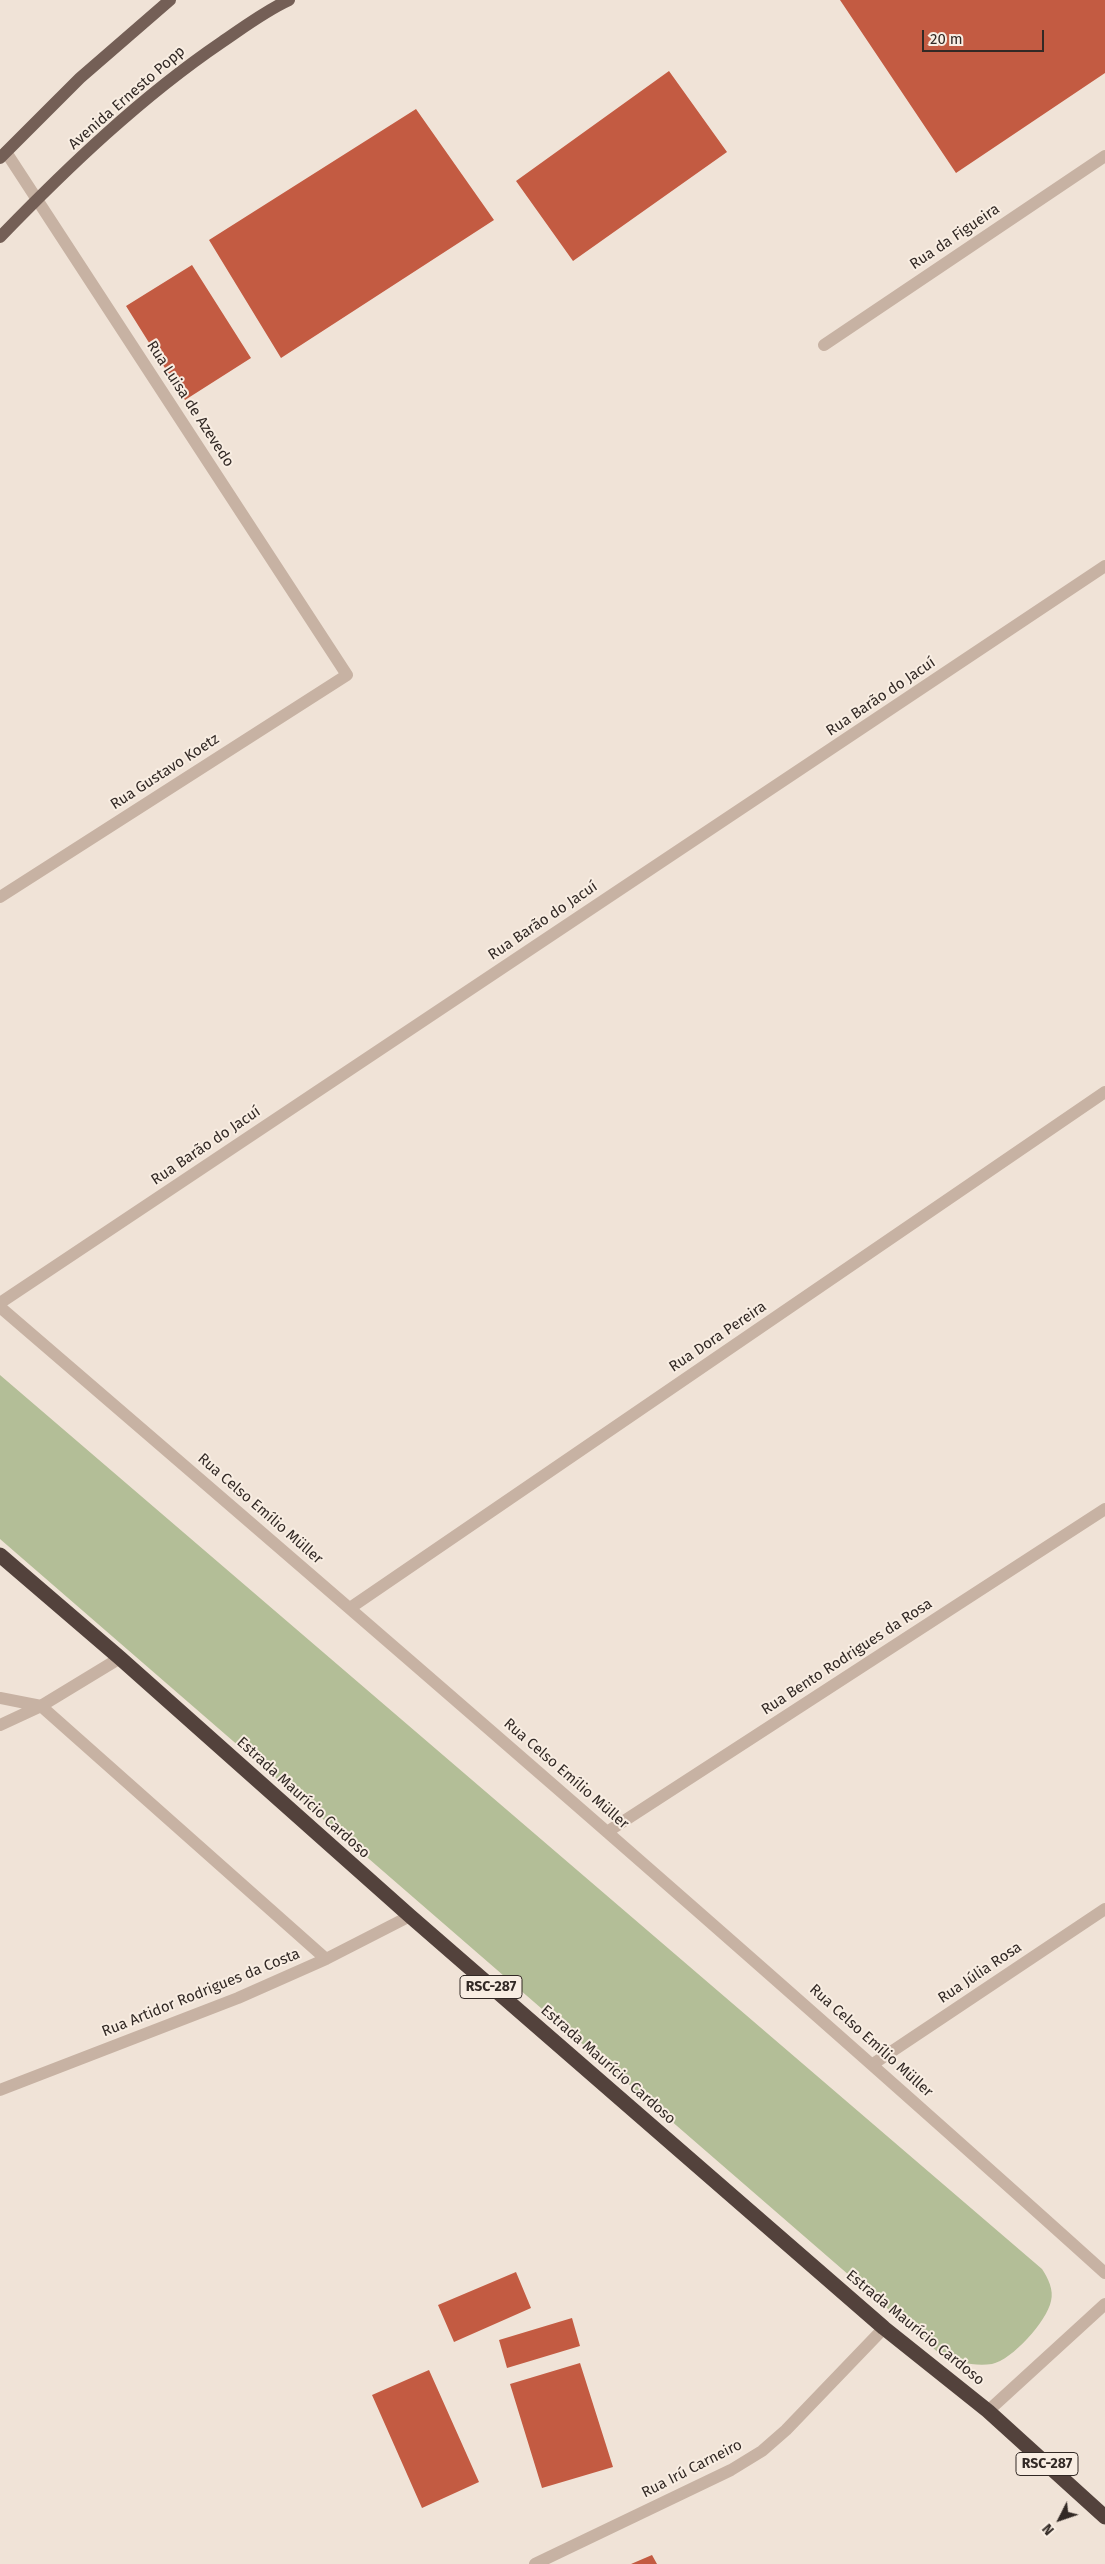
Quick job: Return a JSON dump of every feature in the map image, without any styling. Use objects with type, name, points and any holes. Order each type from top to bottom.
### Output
[{"type":"highway","name":"Estrada Maurício Cardoso","points":[[0,1555],[120,1658],[410,1916],[884,2328],[988,2411],[1105,2517]]},
{"type":"main road","points":[[3,155],[80,78],[170,0]]},
{"type":"main road","name":"Avenida Ernesto Popp","points":[[0,237],[36,199],[130,114],[192,62],[270,9],[289,0]]},
{"type":"street","name":"Rua Luisa de Azevedo","points":[[3,155],[36,199],[347,674]]},
{"type":"street","name":"Rua da Figueira","points":[[824,345],[1105,156]]},
{"type":"street","name":"Rua Barão do Jacuí","points":[[0,1303],[1105,566]]},
{"type":"street","name":"Rua Gustavo Koetz","points":[[0,897],[347,674]]},
{"type":"street","name":"Rua Dora Pereira","points":[[350,1608],[1105,1092]]},
{"type":"street","name":"Rua Celso Emílio Müller","points":[[0,1307],[350,1608],[873,2064],[1105,2273]]},
{"type":"street","name":"Rua Bento Rodrigues da Rosa","points":[[607,1832],[1105,1509]]},
{"type":"street","points":[[0,1725],[41,1706],[120,1658]]},
{"type":"street","points":[[0,1698],[41,1706],[326,1959]]},
{"type":"street","name":"Rua Júlia Rosa","points":[[873,2064],[1105,1909]]},
{"type":"street","name":"Rua Artidor Rodrigues da Costa","points":[[0,2090],[238,1998],[326,1959],[410,1916]]},
{"type":"street","points":[[988,2411],[1105,2304]]},
{"type":"street","name":"Rua Irú Carneiro","points":[[535,2564],[732,2470],[762,2451],[786,2430],[884,2328]]},
{"type":"green space","points":[[0,1375],[1042,2269],[1051,2288],[1052,2297],[1043,2319],[1028,2338],[1009,2355],[992,2364],[972,2364],[940,2354],[0,1539]]},
{"type":"building","points":[[840,0],[1105,0],[1105,73],[956,173]]},
{"type":"building","points":[[669,71],[727,152],[573,261],[516,181]]},
{"type":"building","points":[[416,109],[494,220],[281,358],[209,240]]},
{"type":"building","points":[[192,265],[251,358],[185,400],[126,306]]},
{"type":"building","points":[[516,2272],[531,2308],[454,2342],[438,2305]]},
{"type":"building","points":[[572,2318],[580,2346],[507,2368],[499,2340]]},
{"type":"building","points":[[580,2363],[613,2467],[542,2488],[510,2384]]},
{"type":"building","points":[[429,2370],[479,2482],[422,2508],[372,2395]]},
{"type":"building","points":[[652,2555],[657,2564],[631,2564]]}]
